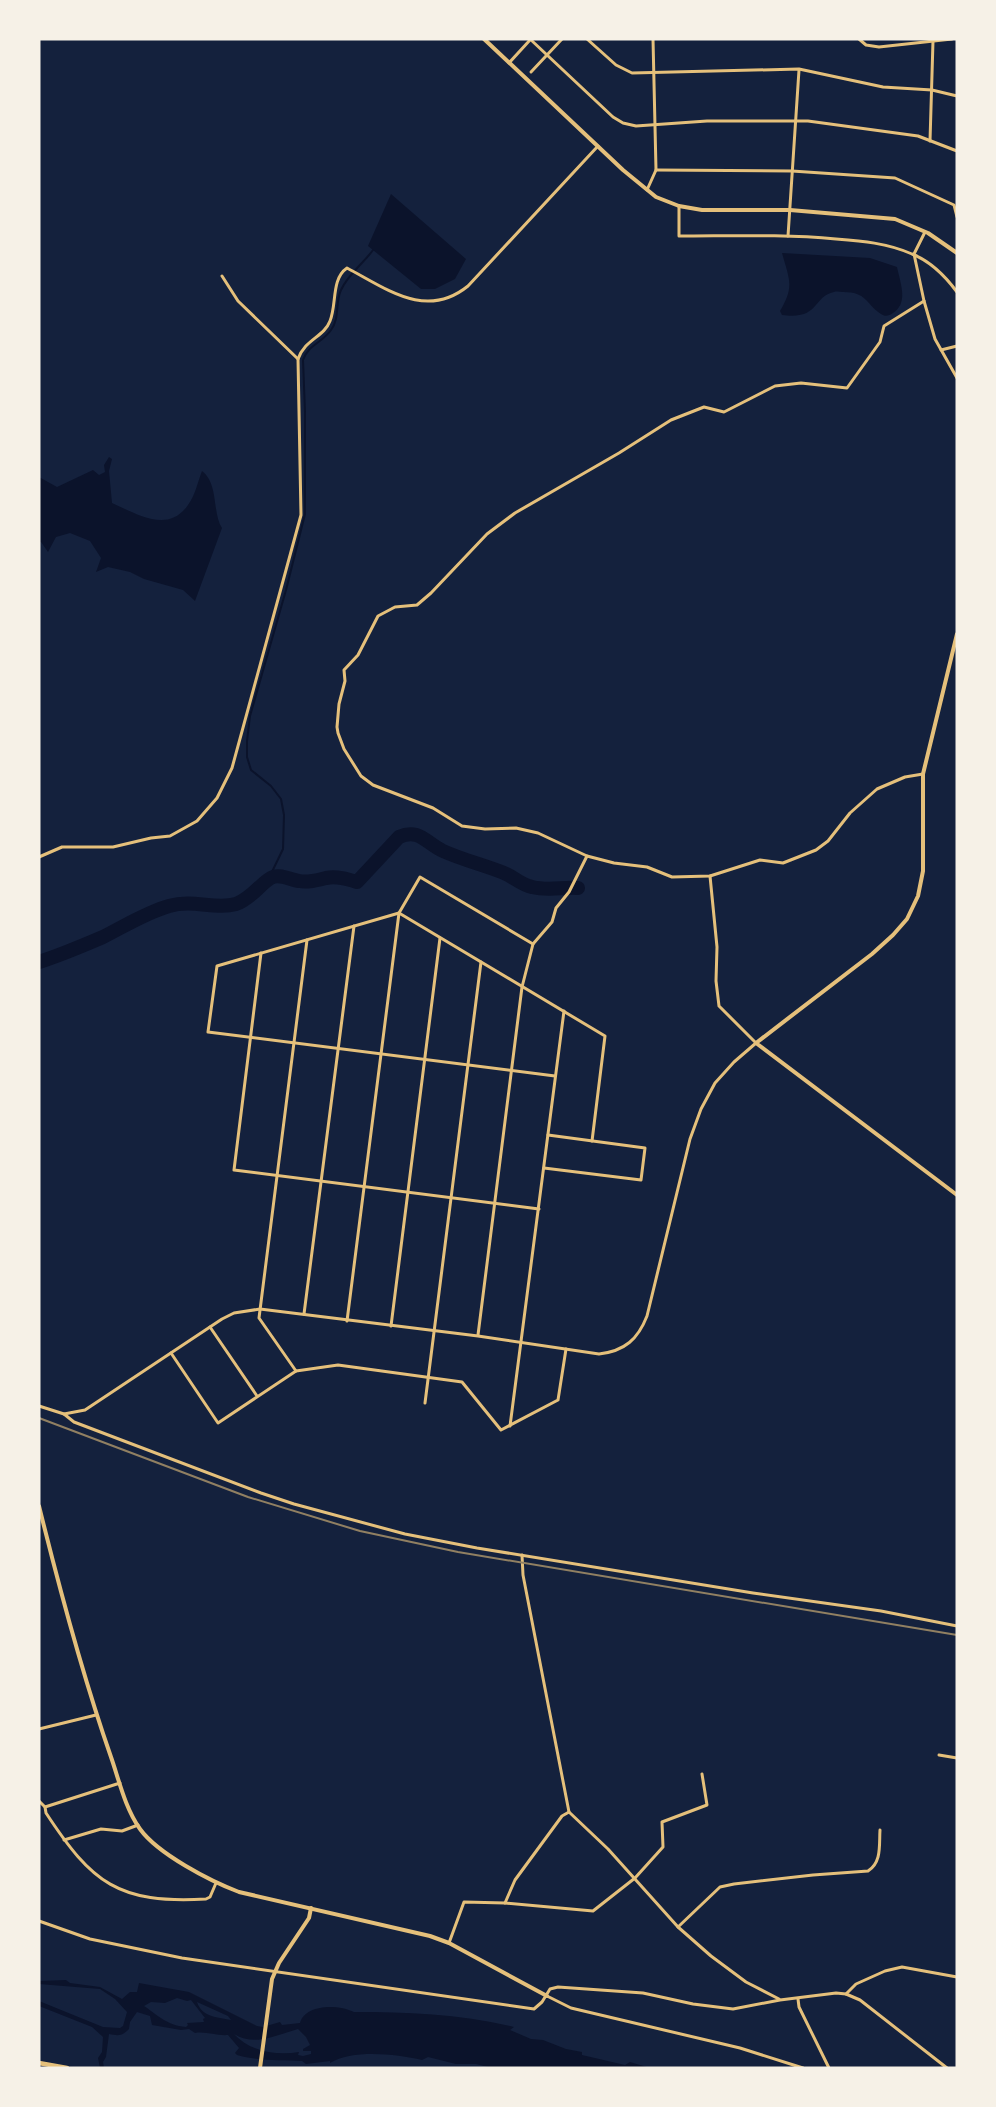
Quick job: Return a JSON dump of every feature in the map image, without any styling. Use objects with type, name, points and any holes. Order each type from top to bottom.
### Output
[{"type":"main road","points":[[39,2063],[67,2068]]},
{"type":"street","points":[[484,39],[647,190],[679,206],[702,210],[790,210],[895,219],[925,232],[957,253]]},
{"type":"street","points":[[509,63],[530,39],[618,121],[636,126],[707,121],[796,120],[918,136],[957,151]]},
{"type":"street","points":[[531,72],[562,39]]},
{"type":"street","points":[[587,39],[620,68],[632,73],[800,69],[883,87],[932,90],[957,96]]},
{"type":"street","points":[[647,190],[656,170],[653,39]]},
{"type":"street","points":[[859,39],[866,45],[879,47],[952,39]]},
{"type":"street","points":[[930,141],[933,41]]},
{"type":"street","points":[[788,236],[800,69]]},
{"type":"street","points":[[40,856],[62,847],[113,848],[151,838],[170,836],[197,821],[217,798],[232,768],[301,515],[298,359],[307,343],[325,330],[330,323],[336,288],[342,272],[349,269],[411,300],[430,302],[455,296],[468,286],[598,146]]},
{"type":"street","points":[[656,170],[792,171],[895,178],[955,204],[957,217]]},
{"type":"street","points":[[679,206],[679,236],[788,236],[872,242],[914,254],[948,280],[957,292]]},
{"type":"street","points":[[925,232],[914,254],[924,301],[935,339],[957,378]]},
{"type":"street","points":[[222,276],[238,301],[298,359]]},
{"type":"street","points":[[923,774],[905,777],[877,789],[850,813],[828,841],[816,850],[783,863],[760,860],[710,876],[672,877],[647,867],[614,863],[587,856],[538,833],[516,828],[485,829],[462,826],[433,808],[373,785],[361,776],[344,749],[337,727],[345,681],[344,670],[358,655],[378,616],[395,607],[417,605],[487,534],[515,513],[671,420],[704,407],[724,412],[775,386],[801,383],[847,388],[880,342],[884,327],[924,301]]},
{"type":"street","points":[[941,351],[957,346]]},
{"type":"street","points":[[64,1414],[76,1413],[92,1406],[234,1313],[260,1309],[478,1336],[599,1354],[624,1347],[637,1337],[647,1316],[690,1139],[700,1112],[715,1083],[756,1043],[872,954],[893,935],[907,919],[918,896],[923,871],[923,774],[957,634]]},
{"type":"street","points":[[478,1336],[522,987],[532,944],[552,922],[556,908],[569,892],[587,856]]},
{"type":"street","points":[[710,876],[717,947],[716,981],[719,1006],[756,1043],[957,1195]]},
{"type":"street","points":[[347,1321],[399,913],[420,877],[532,944]]},
{"type":"street","points":[[555,1076],[208,1032],[217,966],[399,913],[605,1036],[592,1141]]},
{"type":"street","points":[[303,1315],[354,926]]},
{"type":"street","points":[[391,1326],[440,938]]},
{"type":"street","points":[[296,1371],[259,1318],[307,940]]},
{"type":"street","points":[[261,953],[234,1170],[538,1209]]},
{"type":"street","points":[[425,1403],[482,962]]},
{"type":"street","points":[[510,1426],[564,1011]]},
{"type":"street","points":[[544,1167],[641,1180],[645,1148],[548,1136]]},
{"type":"street","points":[[210,1327],[257,1396]]},
{"type":"street","points":[[171,1353],[218,1423],[296,1371],[338,1365],[462,1382],[501,1430],[558,1401],[566,1348]]},
{"type":"street","points":[[39,1406],[64,1414],[74,1422],[94,1430],[294,1504],[405,1534],[753,1593],[880,1611],[957,1626]]},
{"type":"street","points":[[39,1506],[78,1658],[96,1715],[138,1826],[157,1846],[216,1883],[239,1892],[430,1936],[449,1943],[571,2008],[740,2048],[802,2068]]},
{"type":"street","points":[[522,1555],[523,1575],[568,1812],[608,1849],[678,1927],[746,1982],[780,2000]]},
{"type":"street","points":[[39,1729],[96,1715]]},
{"type":"street","points":[[939,1755],[957,1758]]},
{"type":"street","points":[[449,1943],[464,1902],[505,1903],[592,1911],[635,1878],[663,1847],[662,1822],[707,1805],[702,1774]]},
{"type":"street","points":[[45,1807],[120,1783]]},
{"type":"street","points":[[39,1801],[79,1861],[94,1874],[126,1893],[156,1898],[206,1899],[210,1896],[216,1883]]},
{"type":"street","points":[[505,1903],[515,1880],[562,1816],[568,1812]]},
{"type":"street","points":[[64,1840],[101,1830],[122,1832],[138,1826]]},
{"type":"street","points":[[678,1927],[720,1887],[868,1870],[874,1867],[878,1860],[880,1830]]},
{"type":"street","points":[[260,2068],[272,1978],[309,1918],[310,1908]]},
{"type":"street","points":[[39,1921],[70,1933],[117,1946],[274,1972],[534,2009],[547,1996],[550,1989],[558,1987],[643,1993],[693,2004],[734,2009],[780,2000],[836,1993],[846,1994],[860,2000],[947,2068]]},
{"type":"street","points":[[846,1994],[856,1984],[885,1971],[902,1967],[957,1977]]},
{"type":"street","points":[[798,1999],[799,2007],[828,2068]]},
{"type":"water","points":[[391,194],[466,259],[455,279],[435,289],[421,289],[368,246]]},
{"type":"water","points":[[782,253],[870,258],[897,267],[902,292],[901,304],[893,313],[884,316],[857,294],[836,292],[822,298],[803,314],[782,315],[780,311],[788,295],[789,282]]},
{"type":"water","points":[[109,457],[112,459],[109,471],[112,503],[152,519],[162,520],[180,514],[193,497],[202,471],[211,483],[222,528],[195,601],[183,590],[144,579],[130,572],[108,567],[96,572],[101,558],[90,541],[70,533],[56,537],[48,552],[39,542],[39,477],[57,487],[93,470],[99,475],[105,472],[104,465]]},
{"type":"water","points":[[66,1980],[70,1983],[100,1987],[122,1999],[130,1992],[137,1992],[139,1983],[189,1992],[263,2027],[280,2022],[282,2025],[300,2023],[308,2012],[323,2007],[347,2009],[354,2012],[414,2013],[475,2019],[514,2027],[510,2030],[531,2039],[543,2040],[566,2049],[582,2052],[582,2055],[625,2065],[630,2062],[650,2068],[492,2068],[476,2064],[456,2064],[428,2057],[422,2060],[375,2054],[350,2056],[330,2063],[330,2061],[306,2064],[302,2061],[237,2055],[235,2053],[239,2048],[228,2035],[195,2033],[189,2029],[181,2030],[152,2025],[150,2016],[137,2012],[127,2031],[120,2035],[109,2034],[106,2057],[103,2062],[104,2068],[100,2068],[98,2058],[102,2052],[103,2037],[92,2027],[39,2006],[39,2001],[103,2027],[120,2028],[123,2026],[127,2012],[115,1999],[100,1989],[39,1984],[39,1981]],"holes":[[[177,1998],[191,2000],[205,2018],[204,2022],[187,2023],[186,2027],[179,2026],[163,2020],[144,2006],[151,2002],[165,2003]],[[197,2002],[228,2016],[231,2020],[215,2017],[202,2011]],[[298,2029],[310,2045],[303,2051],[311,2051],[311,2054],[303,2056],[298,2055],[299,2052],[264,2051],[247,2045],[234,2034],[250,2040],[274,2037]]]},
{"type":"waterway","points":[[269,878],[283,849],[284,815],[281,799],[271,786],[251,770],[247,757],[247,741],[250,716],[305,514],[303,360],[308,351],[331,330],[336,320],[339,295],[344,284],[373,250]]},
{"type":"waterway","points":[[39,962],[103,937],[143,916],[169,906],[236,904],[276,876],[306,882],[334,877],[357,882],[399,837],[412,834],[443,851],[504,873],[528,886],[544,889],[578,888]]},
{"type":"railway","points":[[39,1418],[248,1497],[360,1531],[458,1552],[957,1635]]}]
